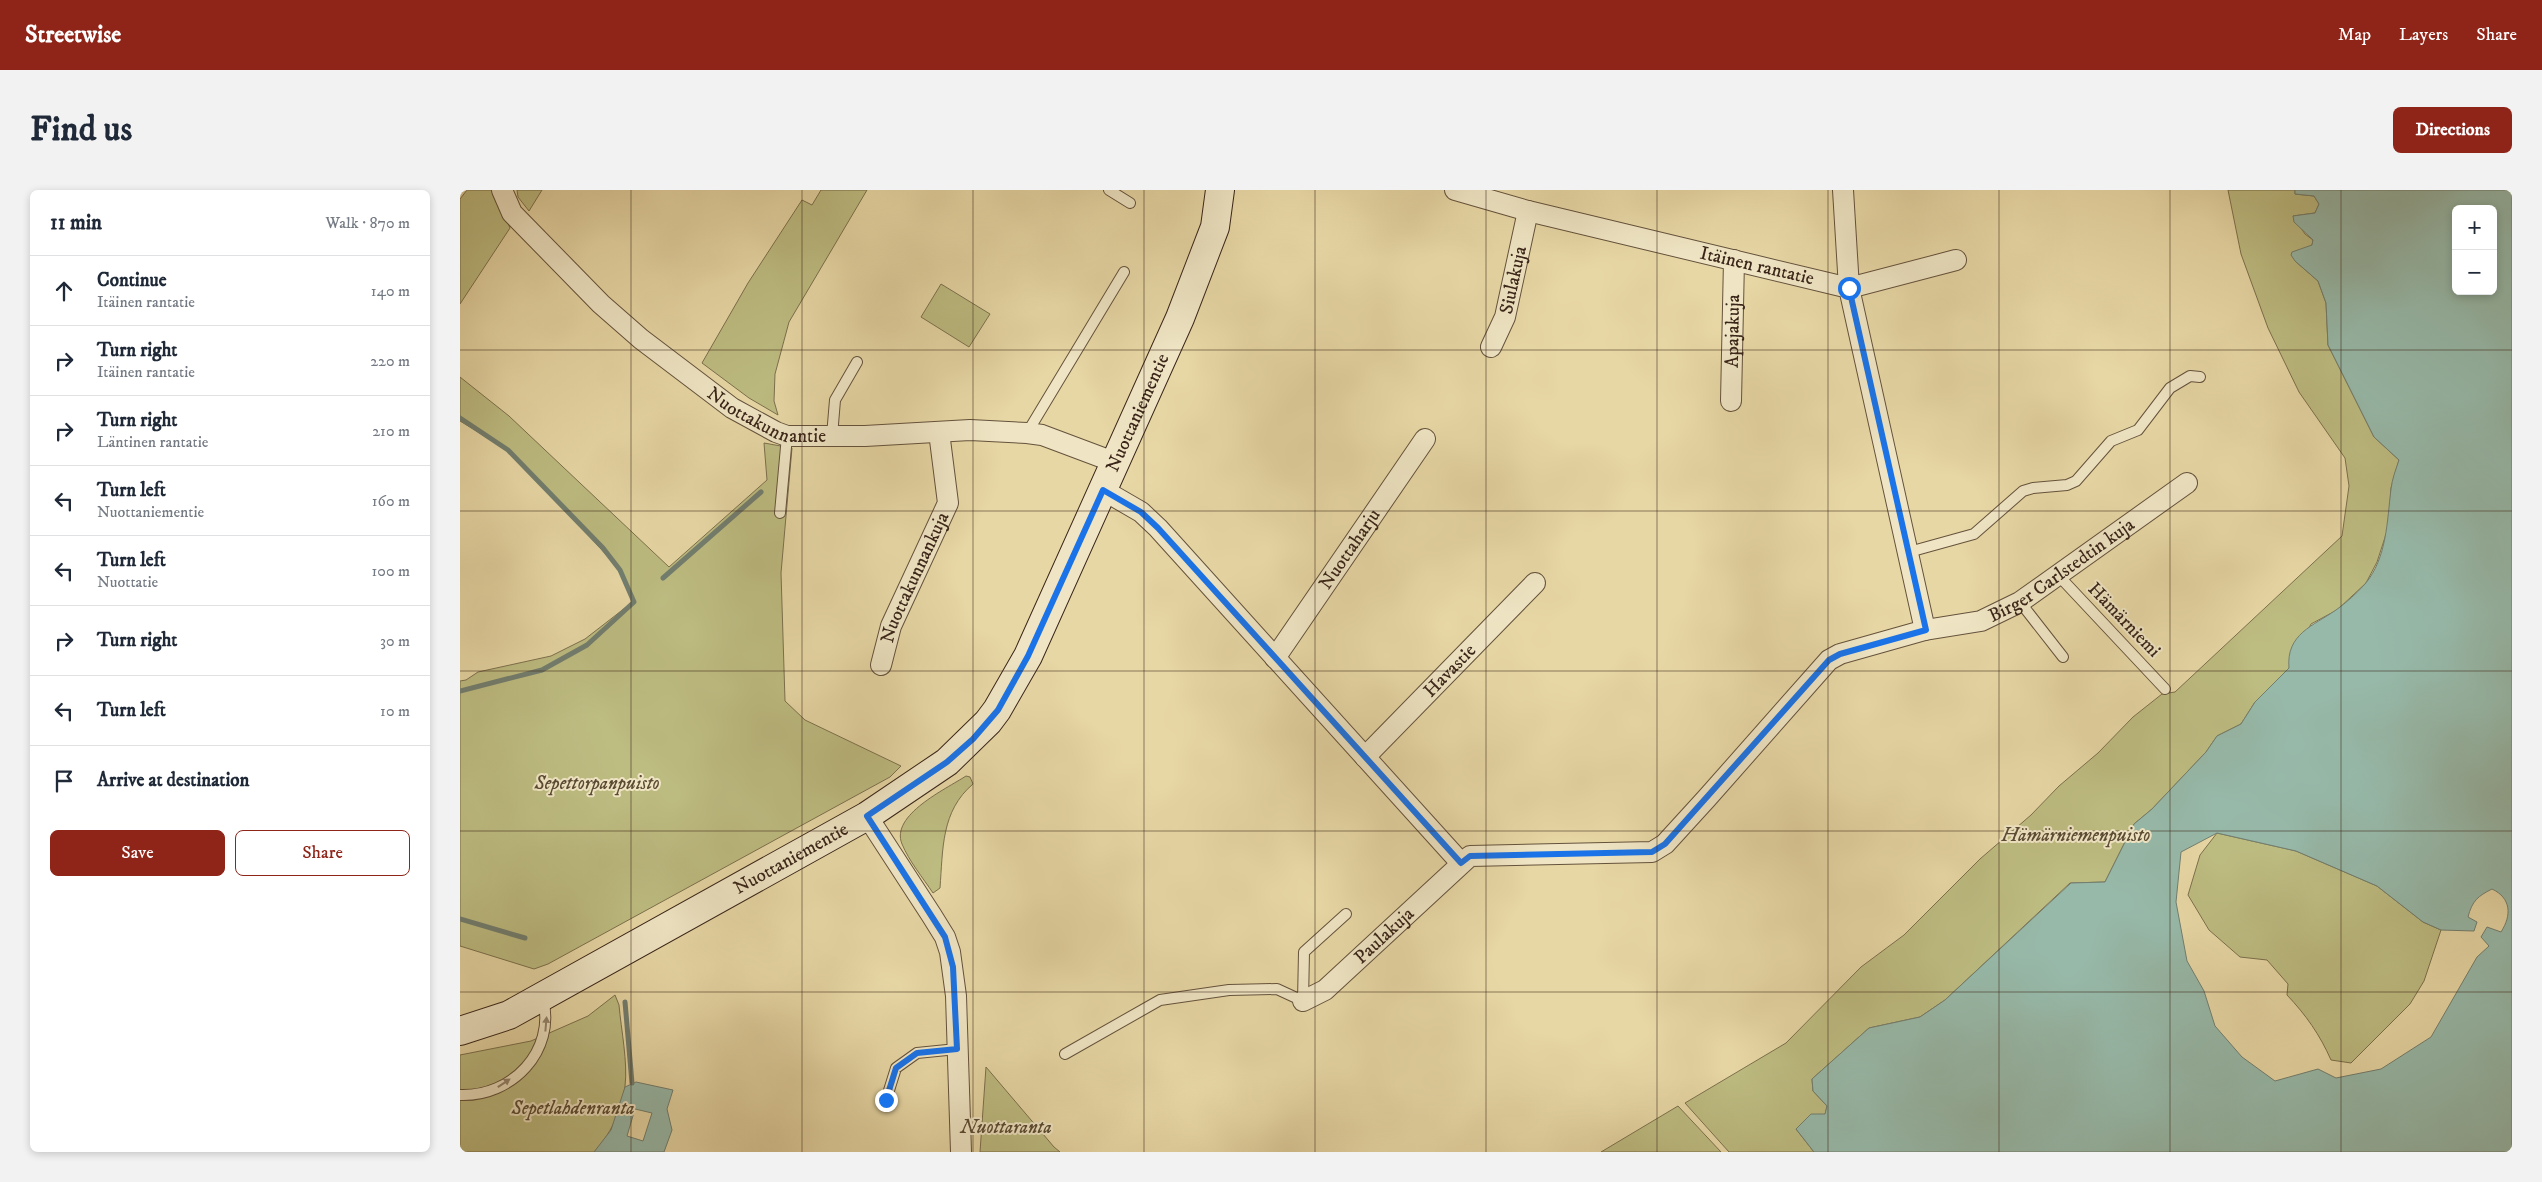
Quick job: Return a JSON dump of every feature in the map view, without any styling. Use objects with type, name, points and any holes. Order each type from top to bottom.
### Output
[{"type":"main road","name":"Nuottaniementie","points":[[460,1031],[509,1015],[867,816],[947,762],[973,739],[998,710],[1028,656],[1103,490],[1180,318],[1215,227],[1220,190]]},
{"type":"street","name":"Nuottakunnantie","points":[[502,190],[512,214],[601,304],[641,339],[732,408],[776,432],[787,436],[970,430],[1027,433],[1042,435],[1114,462]]},
{"type":"street","name":"Itäinen rantatie","points":[[1454,190],[1528,211],[1849,288]]},
{"type":"street","points":[[1103,490],[1141,512],[1158,528],[1461,863],[1470,856],[1652,852],[1665,844],[1701,805],[1829,660],[1840,654],[1926,630],[1849,288],[1843,190]]},
{"type":"street","name":"Siulakuja","points":[[1491,347],[1505,317],[1528,211]]},
{"type":"street","name":"Apajakuja","points":[[1731,401],[1734,260]]},
{"type":"street","points":[[1849,288],[1956,260]]},
{"type":"street","name":"Nuottakunnankuja","points":[[881,665],[891,626],[948,503],[939,432]]},
{"type":"street","name":"Nuottaharju","points":[[1275,658],[1426,439]]},
{"type":"street","name":"Birger Carlstedtin kuja","points":[[1926,630],[1981,621],[2020,602],[2187,483]]},
{"type":"street","name":"Havastie","points":[[1366,757],[1535,583]]},
{"type":"street","points":[[867,816],[945,937],[953,967],[961,1152]]},
{"type":"street","name":"Paulakuja","points":[[1303,1001],[1325,990],[1454,873],[1461,863]]},
{"type":"lane","points":[[1109,190],[1130,203]]},
{"type":"lane","points":[[1027,433],[1124,272]]},
{"type":"lane","points":[[832,436],[835,400],[857,362]]},
{"type":"lane","points":[[1909,552],[1974,534],[2022,491],[2033,488],[2067,485],[2076,481],[2111,442],[2138,430],[2170,388],[2190,376],[2200,377]]},
{"type":"lane","points":[[780,513],[787,436]]},
{"type":"lane","name":"Hämärniemi","points":[[2058,575],[2165,689]]},
{"type":"lane","points":[[2020,602],[2063,658]]},
{"type":"lane","points":[[1065,1054],[1160,1000],[1229,990],[1278,989],[1303,1001],[1304,952],[1346,914]]},
{"type":"lane","points":[[460,1095],[474,1096],[499,1088],[526,1068],[539,1052],[546,1031],[547,1012],[543,996]]},
{"type":"lane","points":[[886,1100],[896,1068],[917,1053],[957,1049]]},
{"type":"green space","points":[[467,190],[494,190],[510,228],[460,304],[460,199]]},
{"type":"green space","points":[[517,190],[542,190],[529,211],[518,197]]},
{"type":"green space","points":[[821,190],[867,190],[789,322],[775,374],[774,401],[778,415],[749,398],[702,363],[748,283],[802,200],[812,205]]},
{"type":"green space","name":"Hämärniemenpuisto","points":[[2228,190],[2295,190],[2295,194],[2314,196],[2319,204],[2315,213],[2293,216],[2305,234],[2313,240],[2312,245],[2295,261],[2318,281],[2326,303],[2328,345],[2374,437],[2399,460],[2391,488],[2389,525],[2377,562],[2366,583],[2337,610],[2311,624],[2289,668],[2255,702],[2241,724],[2217,736],[2206,752],[2152,809],[2134,824],[2105,882],[2070,883],[1945,1000],[1920,1017],[1869,1028],[1812,1079],[1813,1091],[1827,1106],[1825,1115],[1796,1129],[1814,1152],[1729,1152],[1685,1103],[1786,1043],[1861,967],[1904,935],[1980,859],[2031,815],[2059,786],[2098,753],[2133,717],[2162,694],[2175,692],[2342,536],[2349,486],[2345,458],[2299,392],[2268,328],[2241,254]]},
{"type":"green space","points":[[941,284],[990,314],[969,347],[921,317]]},
{"type":"green space","name":"Sepettorpanpuisto","points":[[460,377],[509,416],[669,567],[767,480],[764,443],[792,448],[781,573],[785,701],[805,720],[901,766],[890,777],[548,964],[534,969],[460,946],[460,681],[466,680],[478,672],[551,656],[585,639],[634,601],[620,570],[552,495],[508,450],[460,421]]},
{"type":"green space","points":[[966,776],[970,777],[973,784],[955,806],[949,818],[943,845],[940,888],[933,893],[912,863],[902,844],[900,833],[904,823],[922,804]]},
{"type":"green space","points":[[2217,833],[2296,851],[2377,886],[2423,922],[2441,930],[2424,981],[2410,1004],[2351,1063],[2331,1060],[2312,1026],[2287,995],[2288,984],[2267,960],[2240,957],[2209,930],[2188,895],[2200,855]]},
{"type":"green space","name":"Sepetlahdenranta","points":[[615,995],[619,1005],[626,1077],[624,1094],[614,1122],[600,1146],[594,1152],[460,1152],[460,1055],[531,1041],[588,1016]]},
{"type":"green space","name":"Nuottaranta","points":[[986,1067],[1054,1147],[1060,1152],[980,1152]]},
{"type":"green space","points":[[1678,1106],[1721,1152],[1601,1152]]},
{"type":"shaded area","points":[[2295,190],[2512,190],[2512,1152],[1814,1152],[1796,1129],[1811,1114],[1825,1114],[1827,1106],[1813,1091],[1812,1079],[1869,1028],[1920,1017],[1945,1000],[2071,883],[2105,882],[2134,824],[2152,809],[2206,752],[2217,736],[2241,724],[2255,702],[2289,668],[2289,656],[2296,639],[2310,626],[2336,610],[2355,594],[2365,584],[2378,563],[2385,539],[2394,474],[2399,460],[2374,437],[2328,345],[2326,303],[2318,281],[2295,261],[2291,255],[2292,252],[2312,245],[2313,240],[2294,222],[2293,216],[2315,213],[2319,204],[2314,196],[2295,194]],"holes":[[[2217,833],[2296,851],[2377,886],[2423,922],[2441,930],[2474,931],[2477,922],[2468,917],[2471,907],[2479,897],[2492,889],[2503,897],[2506,902],[2508,913],[2505,926],[2501,932],[2487,927],[2481,937],[2489,946],[2477,957],[2431,1037],[2381,1069],[2336,1078],[2318,1069],[2275,1081],[2242,1057],[2215,1026],[2204,991],[2187,961],[2176,902],[2181,852]]]},
{"type":"shaded area","points":[[636,1082],[673,1090],[667,1109],[672,1130],[664,1152],[594,1152],[611,1130],[625,1087]],"holes":[[[635,1109],[652,1113],[643,1141],[627,1136]]]},
{"type":"waterway","points":[[460,418],[508,450],[603,548],[620,570],[634,602],[587,645],[542,670],[460,691]]},
{"type":"waterway","points":[[663,578],[761,492]]},
{"type":"waterway","points":[[460,919],[525,938]]},
{"type":"waterway","points":[[625,1002],[632,1083]]},
{"type":"route","points":[[886,1100],[896,1068],[917,1053],[957,1049],[956,996],[953,967],[945,937],[867,816],[947,762],[973,739],[998,710],[1028,656],[1103,490],[1120,498],[1141,512],[1158,528],[1461,863],[1470,856],[1652,852],[1665,844],[1829,660],[1840,654],[1926,630],[1849,288]]}]
